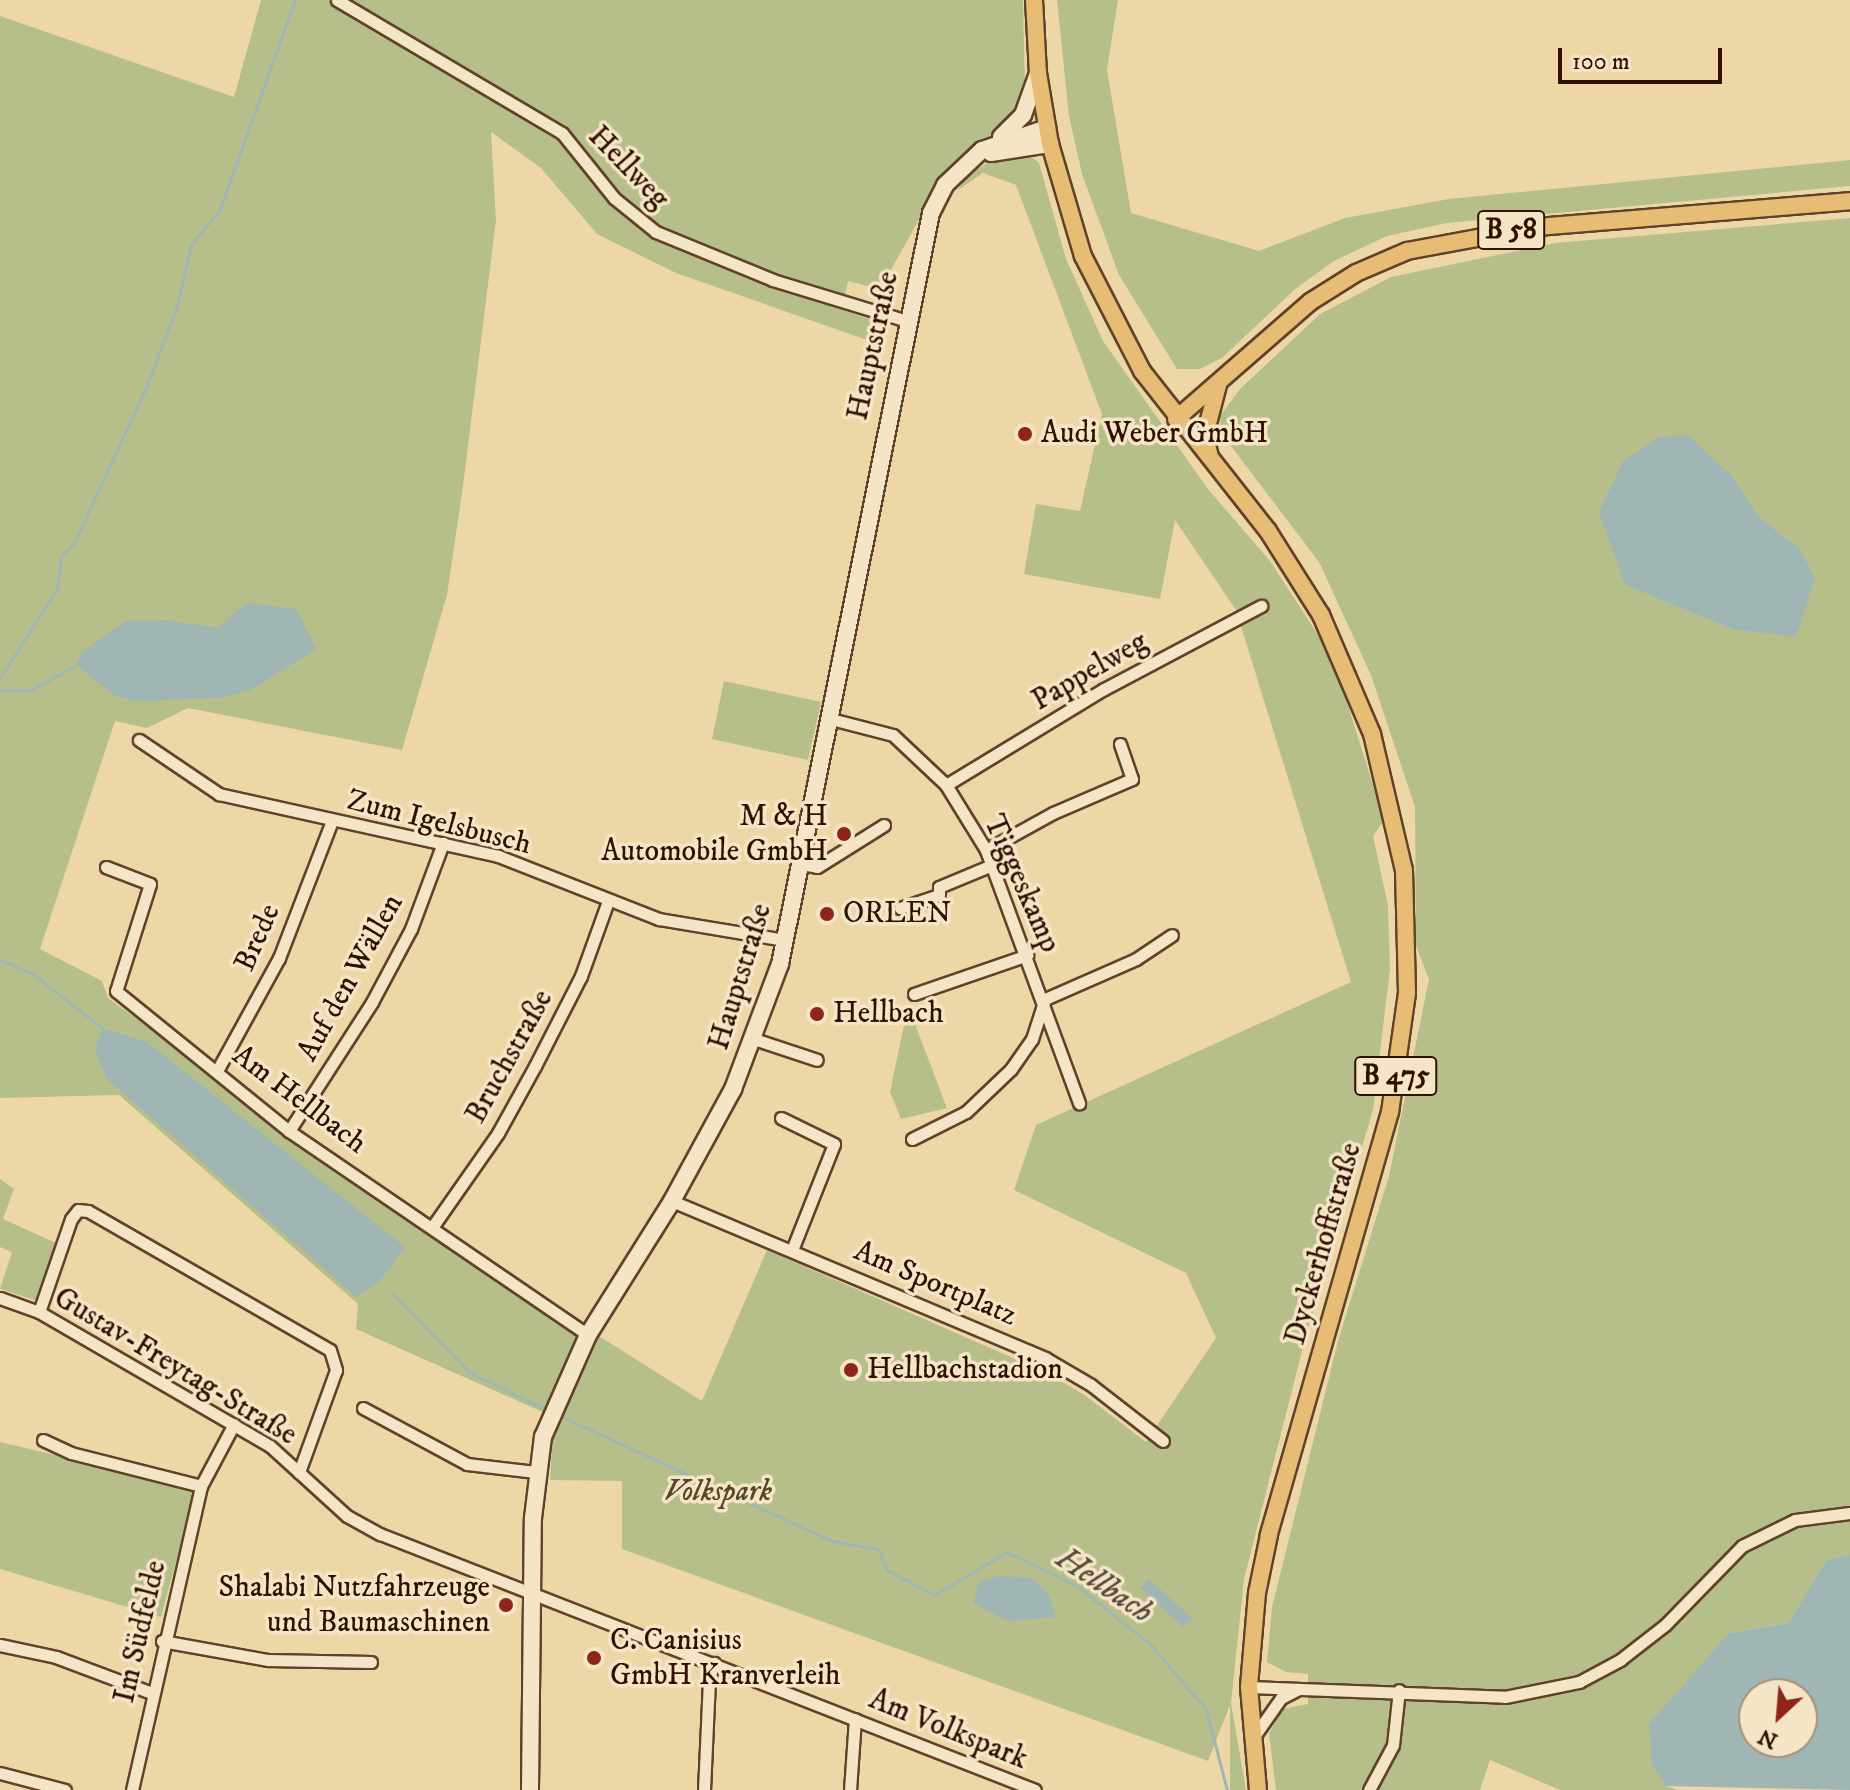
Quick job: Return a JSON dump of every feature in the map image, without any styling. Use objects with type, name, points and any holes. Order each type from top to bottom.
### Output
[{"type":"main road","name":"Dyckerhoffstraße","points":[[1034,0],[1038,73],[1048,136],[1083,256],[1142,371],[1300,578],[1343,660],[1372,734],[1391,804],[1404,870],[1408,938],[1402,1043],[1390,1112],[1269,1535],[1257,1593],[1249,1687],[1258,1790]]},
{"type":"main road","name":"B 58","points":[[1176,419],[1310,302],[1356,273],[1407,251],[1536,227],[1850,201]]},
{"type":"main road","points":[[1213,464],[1205,435],[1218,385]]},
{"type":"street","name":"Hellweg","points":[[337,0],[562,133],[614,198],[656,232],[773,280],[907,321]]},
{"type":"street","points":[[997,141],[1023,115],[1038,73]]},
{"type":"street","name":"Hauptstraße","points":[[530,1790],[536,1472],[550,1417],[588,1335],[712,1131],[754,1039],[785,940],[802,864],[907,321],[931,213],[945,185],[997,141],[1048,136]]},
{"type":"street","points":[[974,158],[1048,136]]},
{"type":"street","name":"Pappelweg","points":[[946,785],[1104,689],[1261,606]]},
{"type":"street","name":"Tiggeskamp","points":[[831,719],[893,735],[946,785],[986,850],[1045,999],[1079,1103]]},
{"type":"street","name":"Zum Igelsbusch","points":[[139,740],[219,794],[498,856],[659,919],[785,940]]},
{"type":"street","points":[[986,850],[1053,813],[1132,779],[1120,744]]},
{"type":"street","name":"Brede","points":[[218,1069],[279,958],[332,821]]},
{"type":"street","points":[[802,864],[817,867],[884,825]]},
{"type":"street","name":"Auf den Wällen","points":[[289,1131],[372,1002],[411,929],[443,843]]},
{"type":"street","points":[[900,908],[939,895],[939,887],[992,865]]},
{"type":"street","name":"Am Hellbach","points":[[106,867],[150,884],[116,991],[218,1069],[289,1131],[433,1226],[588,1335]]},
{"type":"street","name":"Bruchstraße","points":[[433,1226],[498,1133],[535,1066],[581,976],[608,901]]},
{"type":"street","points":[[1045,999],[1136,959],[1172,935]]},
{"type":"street","points":[[914,994],[1027,955]]},
{"type":"street","name":"Tiggeskamp","points":[[912,1139],[966,1112],[1011,1069],[1032,1039],[1045,999]]},
{"type":"street","points":[[754,1039],[817,1060]]},
{"type":"street","points":[[781,1118],[834,1144],[792,1250]]},
{"type":"street","name":"Am Sportplatz","points":[[672,1201],[1045,1358],[1091,1385],[1163,1441]]},
{"type":"street","points":[[39,1312],[71,1219],[78,1210],[88,1211],[330,1350],[336,1370],[299,1472]]},
{"type":"street","name":"Gustav-Freytag-Straße","points":[[0,1298],[39,1312],[270,1446],[347,1516],[380,1534],[532,1591]]},
{"type":"street","points":[[363,1408],[467,1464],[536,1472]]},
{"type":"street","name":"Im Südfelde","points":[[132,1790],[162,1641],[201,1486],[234,1424]]},
{"type":"street","points":[[43,1440],[71,1453],[201,1486]]},
{"type":"street","points":[[1249,1687],[1399,1690],[1505,1697],[1579,1682],[1620,1660],[1665,1625],[1742,1546],[1795,1520],[1850,1513]]},
{"type":"street","name":"Am Volkspark","points":[[532,1591],[1035,1790]]},
{"type":"street","points":[[162,1641],[268,1660],[371,1662]]},
{"type":"street","points":[[0,1645],[56,1657],[152,1693]]},
{"type":"street","points":[[704,1790],[709,1678],[714,1663]]},
{"type":"street","points":[[1252,1741],[1281,1698],[1301,1688]]},
{"type":"street","points":[[1369,1790],[1393,1745],[1399,1690]]},
{"type":"street","points":[[850,1790],[855,1719]]},
{"type":"street","points":[[0,1773],[65,1790]]},
{"type":"street","points":[[132,1790],[143,1790]]},
{"type":"green space","name":"Volkspark","points":[[261,0],[1023,0],[1025,92],[1018,113],[999,134],[977,147],[929,202],[880,289],[848,281],[842,310],[876,321],[870,341],[676,273],[597,234],[541,168],[491,132],[496,220],[463,486],[447,595],[402,750],[188,708],[147,728],[115,721],[40,949],[102,981],[108,998],[421,1224],[702,1401],[767,1250],[1045,1372],[1083,1394],[1146,1442],[1216,1338],[1186,1273],[1014,1190],[1036,1125],[1351,982],[1236,610],[1175,520],[1160,599],[1024,574],[1036,504],[1080,511],[1102,414],[1016,185],[983,173],[958,190],[968,175],[994,159],[1030,156],[1039,163],[1066,259],[1103,341],[1208,489],[1270,561],[1333,658],[1384,820],[1373,836],[1388,906],[1390,969],[1373,1110],[1305,1339],[1244,1579],[1231,1703],[1246,1790],[1230,1790],[1230,1705],[1208,1761],[622,1549],[622,1481],[550,1480],[554,1417],[356,1329],[358,1304],[119,1095],[0,1098],[0,16],[234,97]]},
{"type":"green space","points":[[1057,0],[1118,0],[1107,70],[1131,213],[1259,251],[1345,218],[1449,199],[1850,160],[1850,186],[1447,223],[1387,236],[1334,261],[1295,289],[1222,358],[1200,369],[1177,369],[1119,275],[1082,174],[1069,116]]},
{"type":"green space","points":[[1850,218],[1850,1555],[1827,1561],[1788,1623],[1729,1633],[1666,1786],[1678,1790],[1560,1790],[1490,1760],[1480,1790],[1276,1790],[1269,1734],[1282,1709],[1308,1704],[1308,1674],[1286,1672],[1267,1662],[1272,1607],[1338,1341],[1389,1176],[1429,979],[1416,946],[1415,807],[1371,675],[1319,562],[1221,433],[1220,416],[1240,389],[1320,314],[1391,277],[1555,243]],"holes":[[[1733,477],[1759,517],[1799,548],[1732,629],[1626,585]]]},
{"type":"green space","points":[[724,681],[821,702],[808,760],[712,739]]},
{"type":"green space","points":[[908,1006],[947,1108],[901,1119],[890,1092]]},
{"type":"green space","points":[[0,1179],[14,1189],[3,1219],[56,1243],[38,1301],[0,1289],[12,1252],[0,1247]]},
{"type":"green space","points":[[0,1442],[196,1488],[161,1617],[0,1569]]},
{"type":"water","points":[[1689,435],[1733,477],[1759,517],[1799,548],[1815,578],[1796,637],[1732,629],[1625,585],[1599,512],[1623,461],[1659,437]]},
{"type":"water","points":[[246,603],[297,609],[316,649],[251,690],[218,698],[136,701],[115,696],[76,665],[82,652],[125,621],[166,620],[218,628]]},
{"type":"water","points":[[102,1028],[147,1042],[405,1247],[380,1281],[356,1297],[108,1080],[95,1051]]},
{"type":"water","points":[[1850,1555],[1850,1790],[1666,1786],[1652,1765],[1649,1724],[1729,1633],[1788,1623],[1827,1560]]},
{"type":"water","points":[[999,1576],[1031,1578],[1048,1593],[1056,1617],[1008,1621],[973,1603],[979,1582]]},
{"type":"water","points":[[1149,1579],[1192,1618],[1183,1627],[1140,1588]]},
{"type":"waterway","points":[[0,678],[57,589],[61,556],[74,543],[147,385],[177,306],[191,245],[220,209],[295,0]]},
{"type":"waterway","points":[[0,691],[31,690],[76,665]]},
{"type":"waterway","name":"Hellbach","points":[[0,960],[33,974],[102,1028]]},
{"type":"waterway","name":"Hellbach","points":[[393,1294],[469,1372],[547,1410]]},
{"type":"waterway","name":"Hellbach","points":[[558,1415],[832,1541],[878,1549],[887,1570],[934,1595],[1007,1552],[1077,1586],[1150,1644],[1206,1709],[1227,1790]]},
{"type":"place","name":"Audi Weber GmbH","points":[[1025,434]]},
{"type":"place","name":"M & H Automobile GmbH","points":[[844,834]]},
{"type":"place","name":"ORLEN","points":[[827,914]]},
{"type":"place","name":"Hellbach","points":[[817,1014]]},
{"type":"place","name":"Hellbachstadion","points":[[851,1370]]},
{"type":"place","name":"Shalabi Nutzfahrzeuge und Baumaschinen","points":[[506,1605]]},
{"type":"place","name":"C. Canisius GmbH Kranverleih","points":[[594,1658]]}]
